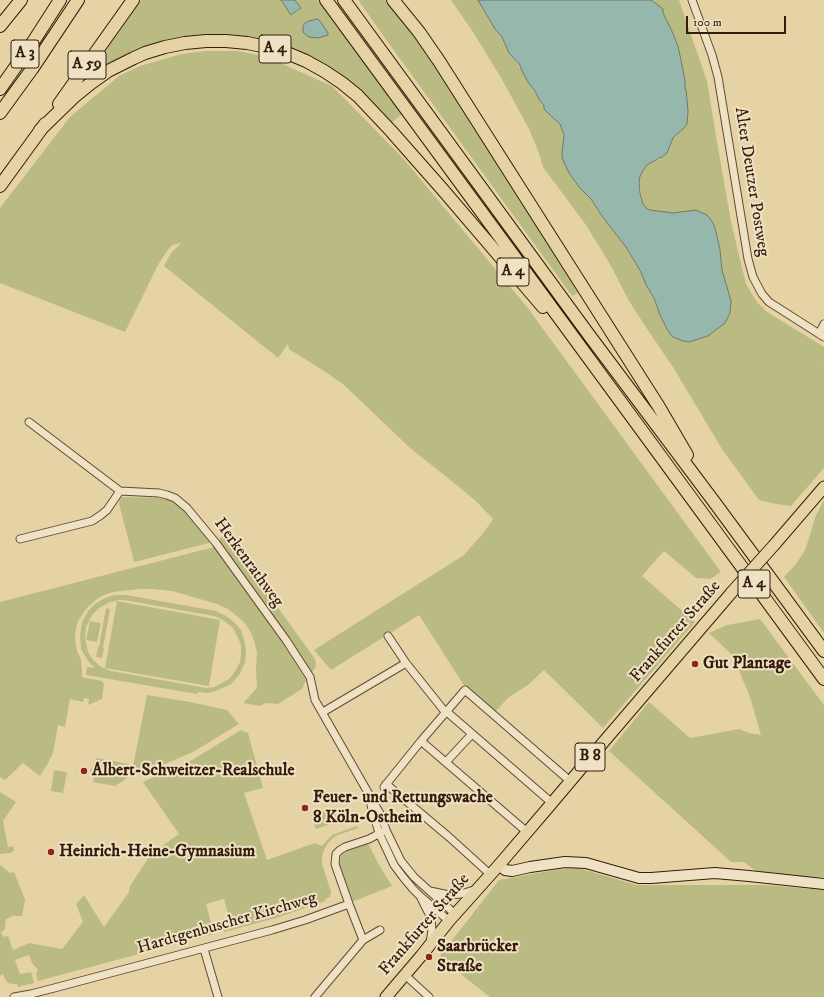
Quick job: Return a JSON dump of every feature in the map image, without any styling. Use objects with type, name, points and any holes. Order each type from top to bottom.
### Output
[{"type":"highway","points":[[0,26],[21,0]]},
{"type":"highway","name":"A 3","points":[[0,89],[60,0]]},
{"type":"highway","name":"A 3","points":[[0,113],[32,69],[78,0]]},
{"type":"highway","name":"A 59","points":[[40,130],[133,0]]},
{"type":"highway","points":[[326,0],[631,415]]},
{"type":"highway","points":[[344,0],[593,341],[715,503]]},
{"type":"highway","name":"A 4","points":[[392,0],[419,32],[439,61],[654,400],[715,503],[824,651]]},
{"type":"highway","name":"A 4","points":[[0,186],[40,130],[75,96],[108,71],[134,58],[165,47],[185,43],[206,41],[233,42],[267,47],[287,53],[324,71],[342,82],[358,96],[391,131],[542,305],[631,415],[824,679]]},
{"type":"main road","name":"Frankfurter Straße","points":[[386,997],[452,917],[491,875],[732,592],[824,487]]},
{"type":"street","name":"Alter Deutzer Postweg","points":[[692,0],[712,55],[718,77],[748,259],[753,277],[762,294],[769,302],[821,336]]},
{"type":"street","points":[[821,336],[824,324]]},
{"type":"street","points":[[20,539],[92,521],[107,510],[120,491],[29,422]]},
{"type":"street","name":"Herkenrathweg","points":[[120,491],[159,493],[175,498],[188,508],[216,543],[286,640],[310,677],[315,700],[323,712]]},
{"type":"street","points":[[388,636],[406,663],[446,712],[552,803]]},
{"type":"street","points":[[406,663],[323,712],[382,817],[386,830],[401,861],[452,917]]},
{"type":"street","points":[[527,832],[422,741],[446,712],[465,690],[570,781]]},
{"type":"street","points":[[446,762],[472,734]]},
{"type":"street","name":"Frankfurter Straße","points":[[422,741],[385,785],[491,875]]},
{"type":"street","points":[[365,787],[379,833],[394,865],[420,896],[452,917]]},
{"type":"street","points":[[363,940],[335,864],[336,854],[345,847],[386,830]]},
{"type":"street","points":[[499,865],[505,870],[512,871],[565,862],[586,863],[639,878],[715,873],[824,884]]},
{"type":"street","points":[[429,891],[449,895],[461,894],[477,889]]},
{"type":"street","points":[[420,896],[431,918],[432,930],[430,944]]},
{"type":"street","name":"Hardtgenbuscher Kirchweg","points":[[14,997],[31,994],[204,949],[272,930],[349,904]]},
{"type":"street","points":[[314,997],[363,940],[380,930]]},
{"type":"street","points":[[204,949],[218,997]]},
{"type":"street","points":[[405,975],[429,997]]},
{"type":"green space","points":[[141,0],[281,0],[292,15],[300,8],[295,0],[318,0],[402,114],[391,123],[327,69],[301,52],[268,41],[235,35],[207,36],[173,40],[85,83],[83,80]],"holes":[[[303,26],[326,35],[313,38],[303,32]]]},
{"type":"green space","points":[[358,0],[385,0],[421,44],[578,293],[572,296]]},
{"type":"green space","points":[[451,0],[478,0],[495,29],[502,37],[509,53],[520,65],[528,82],[544,105],[544,109],[560,124],[564,135],[562,158],[569,173],[579,187],[591,199],[626,247],[654,298],[668,331],[674,337],[689,342],[725,323],[730,313],[731,301],[722,270],[720,250],[714,225],[693,210],[673,213],[650,210],[646,208],[643,204],[639,183],[640,176],[647,165],[658,160],[667,153],[673,138],[687,124],[688,111],[685,80],[678,46],[663,13],[663,9],[651,0],[679,0],[707,81],[731,222],[746,284],[757,302],[767,312],[824,347],[824,468],[791,506],[759,500],[722,449],[673,367],[629,301],[611,266],[586,225],[543,167],[529,129],[500,76]]},
{"type":"green space","points":[[205,51],[238,51],[267,57],[332,86],[402,157],[527,307],[721,572],[710,579],[696,578],[664,551],[642,576],[695,622],[603,728],[544,670],[528,685],[509,697],[493,714],[465,687],[419,615],[331,670],[314,650],[464,555],[493,519],[477,502],[410,448],[343,384],[289,349],[288,344],[278,358],[164,266],[171,253],[181,243],[172,245],[158,265],[125,332],[0,283],[0,208],[70,117],[119,76],[140,66],[181,54]]},
{"type":"green space","points":[[123,497],[169,499],[187,512],[209,539],[209,543],[134,562],[119,503],[120,499]]},
{"type":"green space","points":[[824,500],[824,633],[784,577],[796,564],[805,550],[815,517]]},
{"type":"green space","points":[[223,536],[227,537],[315,659],[316,666],[312,672],[219,542],[220,538]]},
{"type":"green space","points":[[214,547],[284,645],[306,680],[302,689],[278,704],[266,703],[260,706],[243,703],[257,688],[257,652],[249,629],[237,616],[228,609],[217,604],[172,591],[140,589],[113,592],[97,599],[86,609],[78,621],[75,634],[77,651],[81,659],[82,677],[102,681],[104,684],[102,699],[88,705],[89,699],[84,698],[83,702],[70,699],[65,727],[58,725],[53,753],[40,776],[23,763],[5,780],[0,777],[0,602]]},
{"type":"green space","points":[[115,595],[126,595],[216,611],[228,617],[241,630],[245,643],[245,662],[240,674],[231,684],[225,687],[213,692],[198,692],[197,694],[86,675],[87,667],[95,668],[88,661],[81,649],[80,635],[82,622],[88,611],[95,604],[105,598]],"holes":[[[124,600],[214,616],[223,620],[233,628],[241,646],[240,662],[236,670],[229,679],[214,687],[206,688],[111,671],[101,667],[93,660],[88,652],[85,638],[86,627],[92,615],[99,608],[110,602]]]},
{"type":"green space","points":[[117,601],[220,620],[209,686],[105,668]]},
{"type":"green space","points":[[106,608],[110,609],[102,658],[96,657]]},
{"type":"green space","points":[[760,619],[824,705],[824,877],[761,875],[744,862],[731,862],[609,751],[649,702],[690,738],[739,729],[749,733],[761,735],[750,697],[733,656],[709,633],[727,625]]},
{"type":"green space","points":[[90,621],[101,623],[97,642],[86,640]]},
{"type":"green space","points":[[147,695],[227,710],[239,724],[193,752],[131,777]]},
{"type":"green space","points":[[241,730],[248,733],[263,788],[244,793],[267,860],[315,843],[322,846],[332,835],[357,826],[358,828],[333,838],[324,850],[322,864],[331,892],[330,897],[325,899],[326,901],[276,918],[224,932],[223,927],[231,925],[224,899],[206,904],[214,934],[38,981],[36,974],[38,970],[32,963],[29,955],[15,960],[20,974],[31,972],[34,983],[18,987],[17,984],[8,983],[3,974],[0,976],[0,865],[10,873],[14,872],[25,900],[22,916],[13,916],[6,919],[5,929],[1,933],[4,937],[8,936],[13,950],[29,943],[62,949],[83,922],[76,904],[84,895],[104,927],[129,892],[130,886],[151,854],[179,834],[143,782],[192,760]]},
{"type":"green space","points":[[96,758],[129,764],[127,778],[115,786],[93,782],[95,773],[90,772]]},
{"type":"green space","points":[[54,770],[67,772],[63,793],[51,791]]},
{"type":"green space","points":[[0,792],[16,802],[3,821],[8,847],[13,846],[14,850],[11,853],[0,854]]},
{"type":"green space","points":[[334,807],[339,821],[316,829],[311,815]]},
{"type":"green space","points":[[368,843],[392,886],[352,902],[339,864],[341,856],[347,850]]},
{"type":"green space","points":[[575,867],[637,885],[764,885],[824,890],[824,997],[490,997],[439,957],[499,880]]},
{"type":"water","points":[[281,0],[295,0],[301,8],[291,15]]},
{"type":"water","points":[[478,0],[651,0],[663,9],[663,13],[678,46],[685,80],[688,111],[687,124],[673,138],[667,153],[661,158],[660,157],[647,165],[644,169],[640,176],[640,193],[643,204],[650,210],[673,213],[696,210],[707,215],[714,225],[720,250],[722,270],[731,301],[730,313],[725,323],[708,336],[689,342],[673,337],[668,331],[641,272],[626,247],[591,199],[579,187],[569,173],[562,158],[564,135],[560,124],[544,109],[544,105],[528,82],[520,65],[509,53],[502,37],[495,29]]},
{"type":"water","points":[[317,19],[322,24],[328,35],[318,38],[309,37],[303,32],[303,26],[309,21]]},
{"type":"place","name":"Gut Plantage","points":[[695,664]]},
{"type":"place","name":"Albert-Schweitzer-Realschule","points":[[84,771]]},
{"type":"place","name":"Feuer- und Rettungswache 8 Köln-Ostheim","points":[[305,808]]},
{"type":"place","name":"Heinrich-Heine-Gymnasium","points":[[51,852]]},
{"type":"place","name":"Saarbrücker Straße","points":[[429,957]]}]
